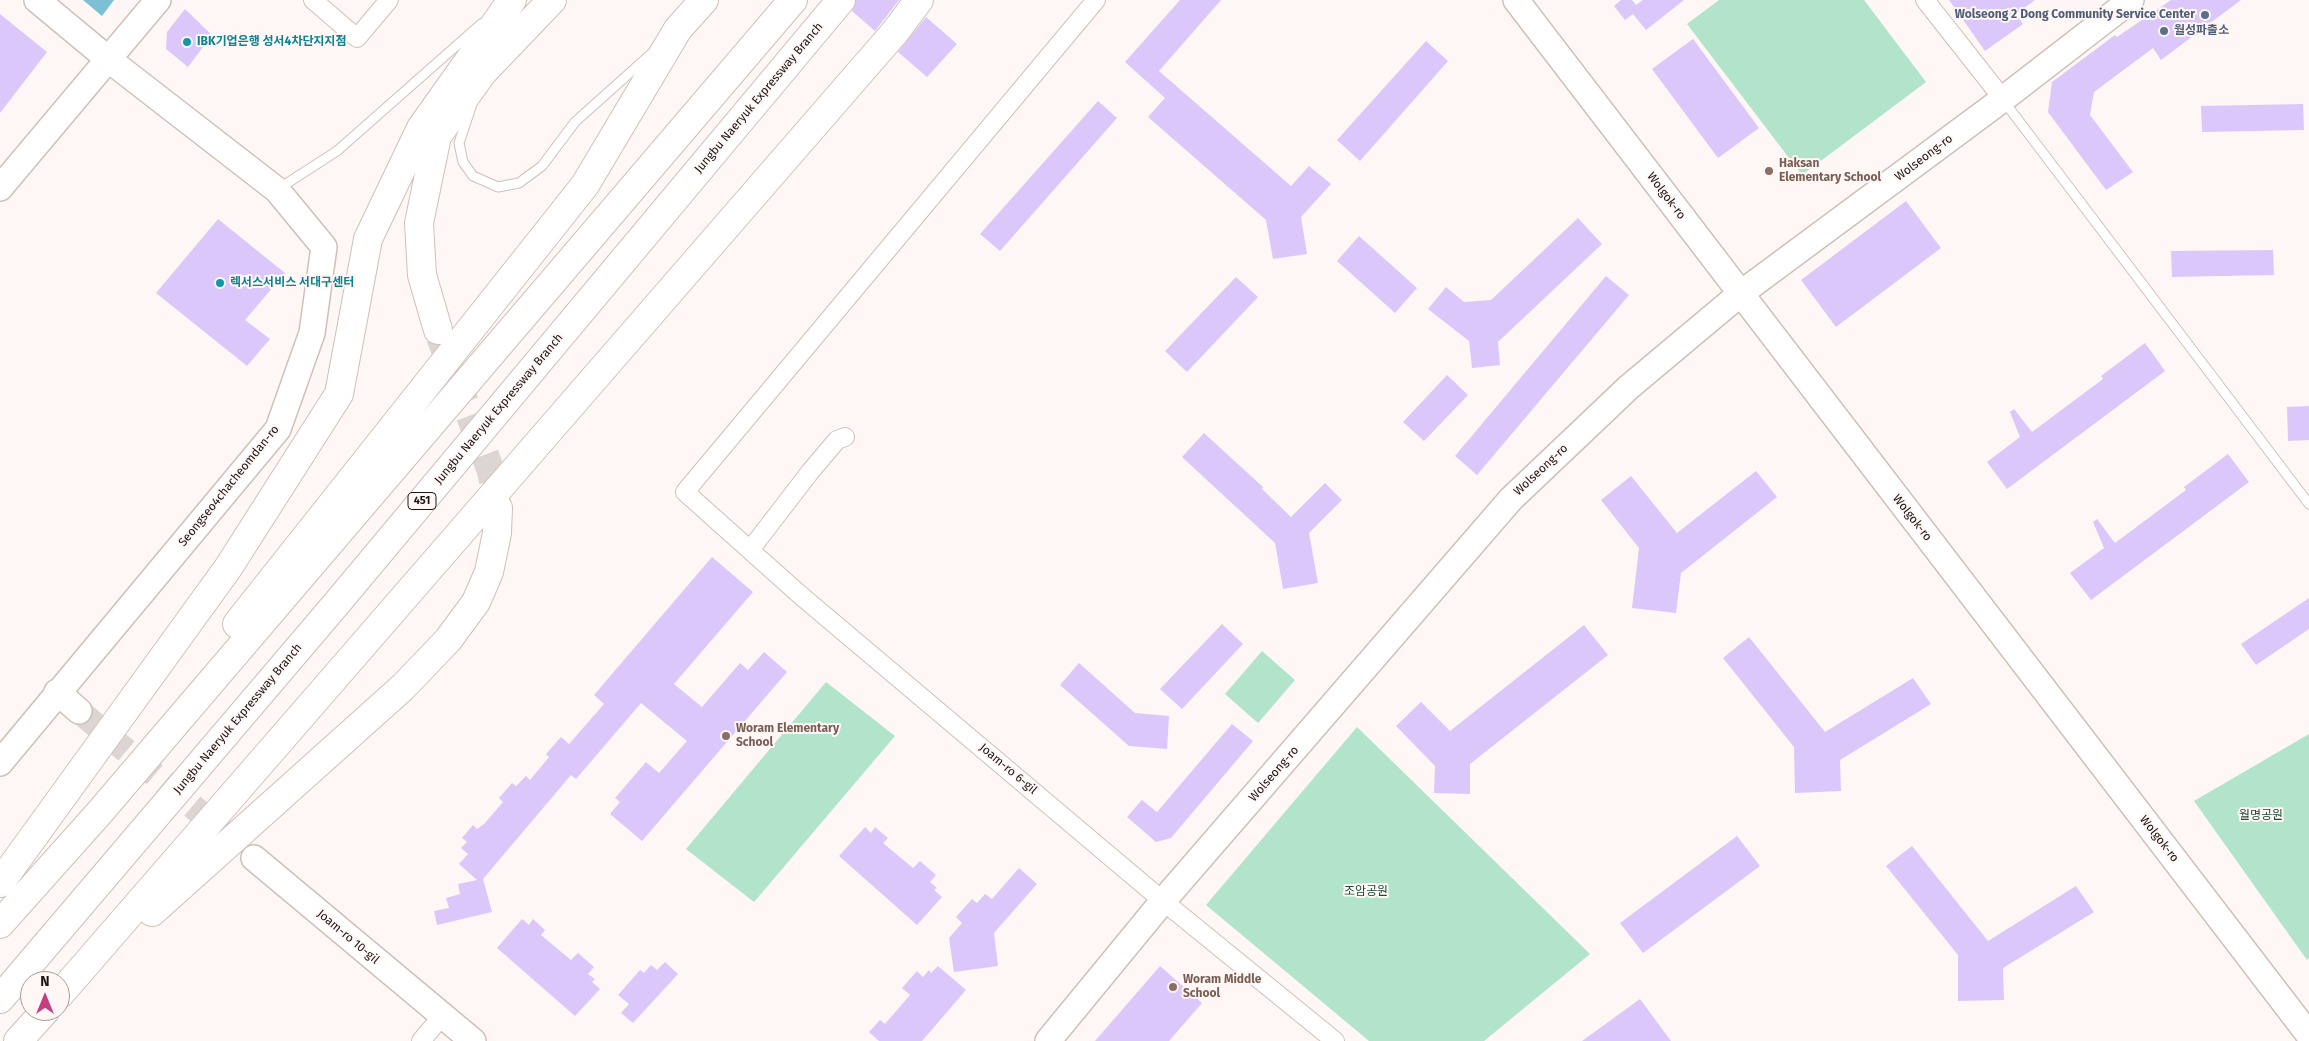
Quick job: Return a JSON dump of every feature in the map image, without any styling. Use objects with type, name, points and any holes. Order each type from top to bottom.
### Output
[{"type":"highway","points":[[0,882],[228,568],[339,394],[368,239],[421,128],[512,0]]},
{"type":"highway","points":[[438,330],[422,275],[419,223],[437,136],[483,72],[552,0]]},
{"type":"highway","points":[[100,812],[186,689],[585,185],[678,29],[704,0]]},
{"type":"highway","points":[[0,924],[100,812],[793,0]]},
{"type":"highway","name":"Jungbu Naeryuk Expressway Branch","points":[[0,999],[337,603],[841,0]]},
{"type":"highway","points":[[70,982],[894,32],[919,0]]},
{"type":"highway","points":[[70,989],[167,896],[403,688],[448,640],[476,602],[489,572],[497,533],[498,508]]},
{"type":"street","name":"Seongseo4chacheomdan-ro","points":[[0,763],[57,692],[278,429],[312,333],[324,247],[277,190],[108,59],[37,0]]},
{"type":"street","points":[[0,188],[158,0]]},
{"type":"street","points":[[313,0],[357,38],[389,0]]},
{"type":"street","name":"Joam-ro 6-gil","points":[[1096,0],[685,492],[799,594],[1163,901],[1335,1041]]},
{"type":"street","name":"Wolgok-ro","points":[[1516,0],[2309,1035]]},
{"type":"street","points":[[1925,0],[2003,99]]},
{"type":"street","name":"Wolseong-ro","points":[[1048,1041],[1163,901],[1511,499],[1629,387],[1740,294],[2003,99],[2131,0]]},
{"type":"street","points":[[750,550],[810,472],[837,440],[845,436]]},
{"type":"street","points":[[57,692],[79,711]]},
{"type":"street","name":"Joam-ro 10-gil","points":[[254,858],[473,1041]]},
{"type":"street","points":[[421,1041],[442,1016]]},
{"type":"lane","points":[[277,190],[337,151],[506,0]]},
{"type":"lane","points":[[483,72],[458,143],[463,162],[473,176],[498,187],[519,183],[542,166],[575,122],[678,29]]},
{"type":"lane","points":[[2003,99],[2309,504]]},
{"type":"green space","points":[[1719,0],[1864,0],[1926,82],[1802,175],[1687,24]]},
{"type":"green space","points":[[1262,651],[1295,680],[1258,723],[1225,694]]},
{"type":"green space","points":[[826,682],[895,736],[754,902],[686,849]]},
{"type":"green space","name":"조암공원","points":[[1357,727],[1590,954],[1484,1041],[1369,1041],[1206,905]]},
{"type":"green space","name":"월명공원","points":[[2309,734],[2309,958],[2307,960],[2194,801]]},
{"type":"water","points":[[83,0],[114,0],[102,16]]},
{"type":"building","points":[[856,0],[899,0],[875,31],[852,11]]},
{"type":"building","points":[[1180,0],[1221,0],[1159,71],[1291,186],[1309,166],[1331,184],[1301,217],[1307,254],[1273,259],[1266,220],[1148,117],[1165,98],[1125,62]]},
{"type":"building","points":[[1621,0],[1632,0],[1636,5],[1643,0],[1684,0],[1646,30],[1633,14],[1625,20],[1614,6]]},
{"type":"building","points":[[1949,0],[2035,0],[2016,14],[2023,24],[1985,51]]},
{"type":"building","points":[[2171,0],[2241,0],[2161,60],[2153,48],[2094,92],[2090,115],[2133,172],[2106,190],[2048,112],[2052,82],[2115,35],[2117,37]]},
{"type":"building","name":"IBK기업은행 성서4차단지지점","points":[[185,9],[212,35],[188,67],[166,49],[167,32]]},
{"type":"building","points":[[0,14],[47,52],[0,113]]},
{"type":"building","points":[[926,17],[957,44],[927,77],[898,52]]},
{"type":"building","points":[[1693,39],[1759,128],[1718,158],[1652,69]]},
{"type":"building","points":[[1426,41],[1448,61],[1360,161],[1337,140]]},
{"type":"building","points":[[1098,101],[1117,118],[1000,251],[980,234]]},
{"type":"building","points":[[2303,104],[2304,130],[2202,132],[2201,106]]},
{"type":"building","points":[[1906,201],[1941,248],[1836,327],[1801,280]]},
{"type":"building","points":[[1578,218],[1602,244],[1498,342],[1500,365],[1472,368],[1469,341],[1428,309],[1446,287],[1464,302],[1491,300]]},
{"type":"building","name":"렉서스서비스 서대구센터","points":[[218,219],[285,273],[245,320],[270,339],[247,366],[156,293]]},
{"type":"building","points":[[1359,236],[1417,288],[1395,313],[1337,261]]},
{"type":"building","points":[[2273,250],[2274,275],[2172,277],[2171,251]]},
{"type":"building","points":[[1606,276],[1629,295],[1477,475],[1455,456]]},
{"type":"building","points":[[1236,277],[1258,297],[1187,372],[1165,351]]},
{"type":"building","points":[[2145,343],[2165,371],[2007,489],[1987,462],[2020,437],[2010,412],[2014,409],[2032,432],[2103,379],[2101,376]]},
{"type":"building","points":[[1447,375],[1468,395],[1424,441],[1403,422]]},
{"type":"building","points":[[2309,406],[2309,440],[2288,441],[2287,407]]},
{"type":"building","points":[[1204,433],[1263,487],[1262,489],[1291,517],[1325,483],[1342,500],[1309,533],[1318,583],[1283,589],[1275,543],[1182,457]]},
{"type":"building","points":[[2228,454],[2249,482],[2091,600],[2070,573],[2104,548],[2093,522],[2097,519],[2115,543],[2186,490],[2184,487]]},
{"type":"building","points":[[1756,471],[1777,497],[1681,573],[1676,613],[1632,608],[1639,548],[1601,500],[1631,476],[1677,533]]},
{"type":"building","points":[[712,557],[753,592],[674,684],[702,707],[740,663],[748,670],[764,652],[787,672],[642,841],[610,814],[620,802],[615,798],[646,762],[659,773],[687,741],[641,703],[576,779],[571,775],[483,879],[492,912],[437,925],[434,911],[449,908],[446,898],[460,894],[458,884],[477,880],[459,864],[468,854],[461,848],[467,842],[462,838],[473,825],[477,829],[484,824],[503,802],[499,798],[512,783],[516,786],[526,776],[530,780],[549,757],[546,754],[561,737],[569,744],[604,704],[594,695]]},
{"type":"building","points":[[2309,598],[2309,629],[2256,665],[2241,644]]},
{"type":"building","points":[[1222,624],[1243,644],[1182,709],[1160,689]]},
{"type":"building","points":[[1584,625],[1608,655],[1470,764],[1470,794],[1434,793],[1435,766],[1396,726],[1421,702],[1450,731]]},
{"type":"building","points":[[1749,637],[1825,732],[1913,678],[1931,704],[1840,760],[1841,791],[1795,793],[1794,747],[1723,658]]},
{"type":"building","points":[[1079,663],[1135,713],[1169,716],[1167,749],[1129,746],[1060,685]]},
{"type":"building","points":[[1232,724],[1253,741],[1171,838],[1156,842],[1127,817],[1142,800],[1157,812]]},
{"type":"building","points":[[865,827],[871,833],[875,827],[888,838],[883,843],[913,868],[920,861],[936,875],[930,882],[937,888],[934,890],[942,897],[917,925],[839,856]]},
{"type":"building","points":[[1737,836],[1760,866],[1643,953],[1620,923]]},
{"type":"building","points":[[1912,846],[1988,941],[2076,886],[2094,912],[2003,968],[2004,1000],[1958,1001],[1958,955],[1886,866]]},
{"type":"building","points":[[1019,868],[1037,884],[994,933],[998,966],[954,972],[949,938],[962,923],[956,917],[972,899],[977,903],[985,894],[992,899]]},
{"type":"building","points":[[522,919],[529,925],[533,919],[545,930],[541,935],[571,960],[578,953],[594,967],[588,974],[595,979],[592,982],[600,989],[575,1016],[497,948]]},
{"type":"building","points":[[665,962],[678,974],[633,1023],[621,1013],[629,1004],[618,995],[640,970],[644,973],[651,965],[657,970]]},
{"type":"building","points":[[938,966],[966,990],[922,1041],[879,1041],[869,1032],[880,1020],[885,1024],[910,995],[902,988],[917,971],[923,977],[929,970],[931,973]]},
{"type":"building","points":[[1160,966],[1202,1003],[1169,1041],[1095,1041]]},
{"type":"building","points":[[1640,999],[1671,1041],[1582,1041]]},
{"type":"tunnel","points":[[440,337],[491,471],[498,508]]},
{"type":"tunnel","points":[[79,711],[254,858]]},
{"type":"place","name":"Wolseong 2 Dong Community Service Center","points":[[2205,15]]},
{"type":"place","name":"월성파출소","points":[[2164,31]]},
{"type":"place","name":"IBK기업은행 성서4차단지지점","points":[[187,42]]},
{"type":"place","name":"Haksan Elementary School","points":[[1769,171]]},
{"type":"place","name":"렉서스서비스 서대구센터","points":[[220,283]]},
{"type":"place","name":"Woram Elementary School","points":[[726,736]]},
{"type":"place","name":"Woram Middle School","points":[[1173,987]]}]
